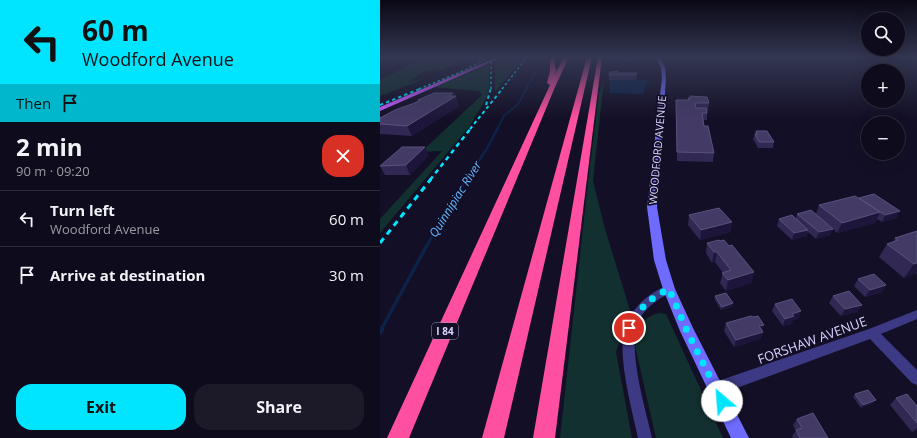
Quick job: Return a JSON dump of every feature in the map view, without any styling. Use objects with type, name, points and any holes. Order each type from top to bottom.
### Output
[{"type":"highway","points":[[548,98],[552,77]]},
{"type":"highway","name":"I 84","points":[[398,438],[558,77]]},
{"type":"highway","points":[[582,77],[582,90]]},
{"type":"highway","points":[[493,438],[585,77]]},
{"type":"highway","points":[[544,438],[597,77]]},
{"type":"highway","points":[[596,88],[600,77]]},
{"type":"main road","points":[[380,109],[454,77]]},
{"type":"street","name":"WOODFORD AVENUE","points":[[664,77],[652,207],[660,260],[669,289],[687,331],[740,438]]},
{"type":"street","points":[[645,438],[630,364],[627,342],[629,328],[635,317],[644,306],[654,297],[669,289]]},
{"type":"street","name":"FORSHAW AVENUE","points":[[715,389],[872,333],[917,314]]},
{"type":"street","points":[[872,333],[917,379]]},
{"type":"green space","points":[[385,77],[415,77],[408,82],[423,79],[380,96],[380,80]]},
{"type":"green space","points":[[458,77],[489,77],[489,89],[486,99],[469,127],[380,233],[380,219],[442,151],[421,152],[482,95],[479,91],[434,87]]},
{"type":"green space","points":[[495,77],[507,77],[495,92]]},
{"type":"green space","points":[[604,79],[593,181],[605,229],[630,310],[616,352],[632,438],[560,438],[589,173],[599,94]]},
{"type":"green space","points":[[655,314],[666,314],[723,438],[656,438],[635,346],[638,334],[645,320]]},
{"type":"water","points":[[610,80],[648,80],[643,94],[610,93]]},
{"type":"building","points":[[434,93],[453,93],[449,96],[456,96],[407,126],[380,124],[380,118]]},
{"type":"building","points":[[690,96],[707,97],[709,103],[695,103],[696,108],[706,108],[707,113],[702,113],[704,126],[708,126],[714,153],[677,152],[676,100],[689,100],[688,98],[691,98]]},
{"type":"building","points":[[756,131],[767,131],[774,142],[759,142],[755,134],[757,134]]},
{"type":"building","points":[[402,147],[425,147],[406,165],[380,166]]},
{"type":"building","points":[[874,194],[900,211],[885,215],[859,198]]},
{"type":"building","points":[[855,196],[880,212],[842,223],[819,205]]},
{"type":"building","points":[[719,208],[732,222],[701,230],[689,215]]},
{"type":"building","points":[[811,210],[833,229],[819,232],[797,214]]},
{"type":"building","points":[[792,215],[808,230],[794,233],[779,219]]},
{"type":"building","points":[[917,231],[917,263],[914,264],[887,244],[898,240],[895,238]]},
{"type":"building","points":[[724,240],[729,246],[732,245],[754,272],[728,280],[722,273],[731,270],[717,252],[714,252],[707,243]]},
{"type":"building","points":[[874,274],[886,285],[870,290],[858,279]]},
{"type":"building","points":[[849,291],[862,305],[845,309],[833,296]]},
{"type":"building","points":[[726,293],[733,303],[722,307],[715,296]]},
{"type":"building","points":[[792,299],[801,311],[792,314],[794,316],[785,319],[775,304]]},
{"type":"building","points":[[751,316],[758,316],[764,325],[759,326],[763,332],[736,340],[726,323]]},
{"type":"building","points":[[868,390],[876,400],[863,405],[855,394]]},
{"type":"building","points":[[907,394],[917,406],[917,423],[896,398]]},
{"type":"building","points":[[813,413],[828,438],[800,438],[796,430],[802,428],[797,419]]},
{"type":"waterway","name":"Quinnipiac River","points":[[526,89],[533,77]]},
{"type":"waterway","name":"Quinnipiac River","points":[[497,129],[504,116],[518,104],[527,88]]},
{"type":"waterway","name":"Quinnipiac River","points":[[466,180],[486,150],[498,128]]},
{"type":"waterway","name":"Quinnipiac River","points":[[427,246],[443,215],[467,179]]},
{"type":"waterway","name":"Quinnipiac River","points":[[381,330],[427,245]]},
{"type":"railway","points":[[419,89],[447,77]]},
{"type":"railway","points":[[491,77],[491,88]]},
{"type":"railway","points":[[502,89],[511,77]]},
{"type":"railway","points":[[380,105],[422,88]]},
{"type":"railway","points":[[486,105],[491,88]]},
{"type":"railway","points":[[470,129],[503,88]]},
{"type":"railway","points":[[430,180],[471,128]]},
{"type":"railway","points":[[380,243],[431,179]]},
{"type":"route","points":[[629,328],[635,317],[644,306],[654,297],[669,289],[687,331],[722,401]]}]
